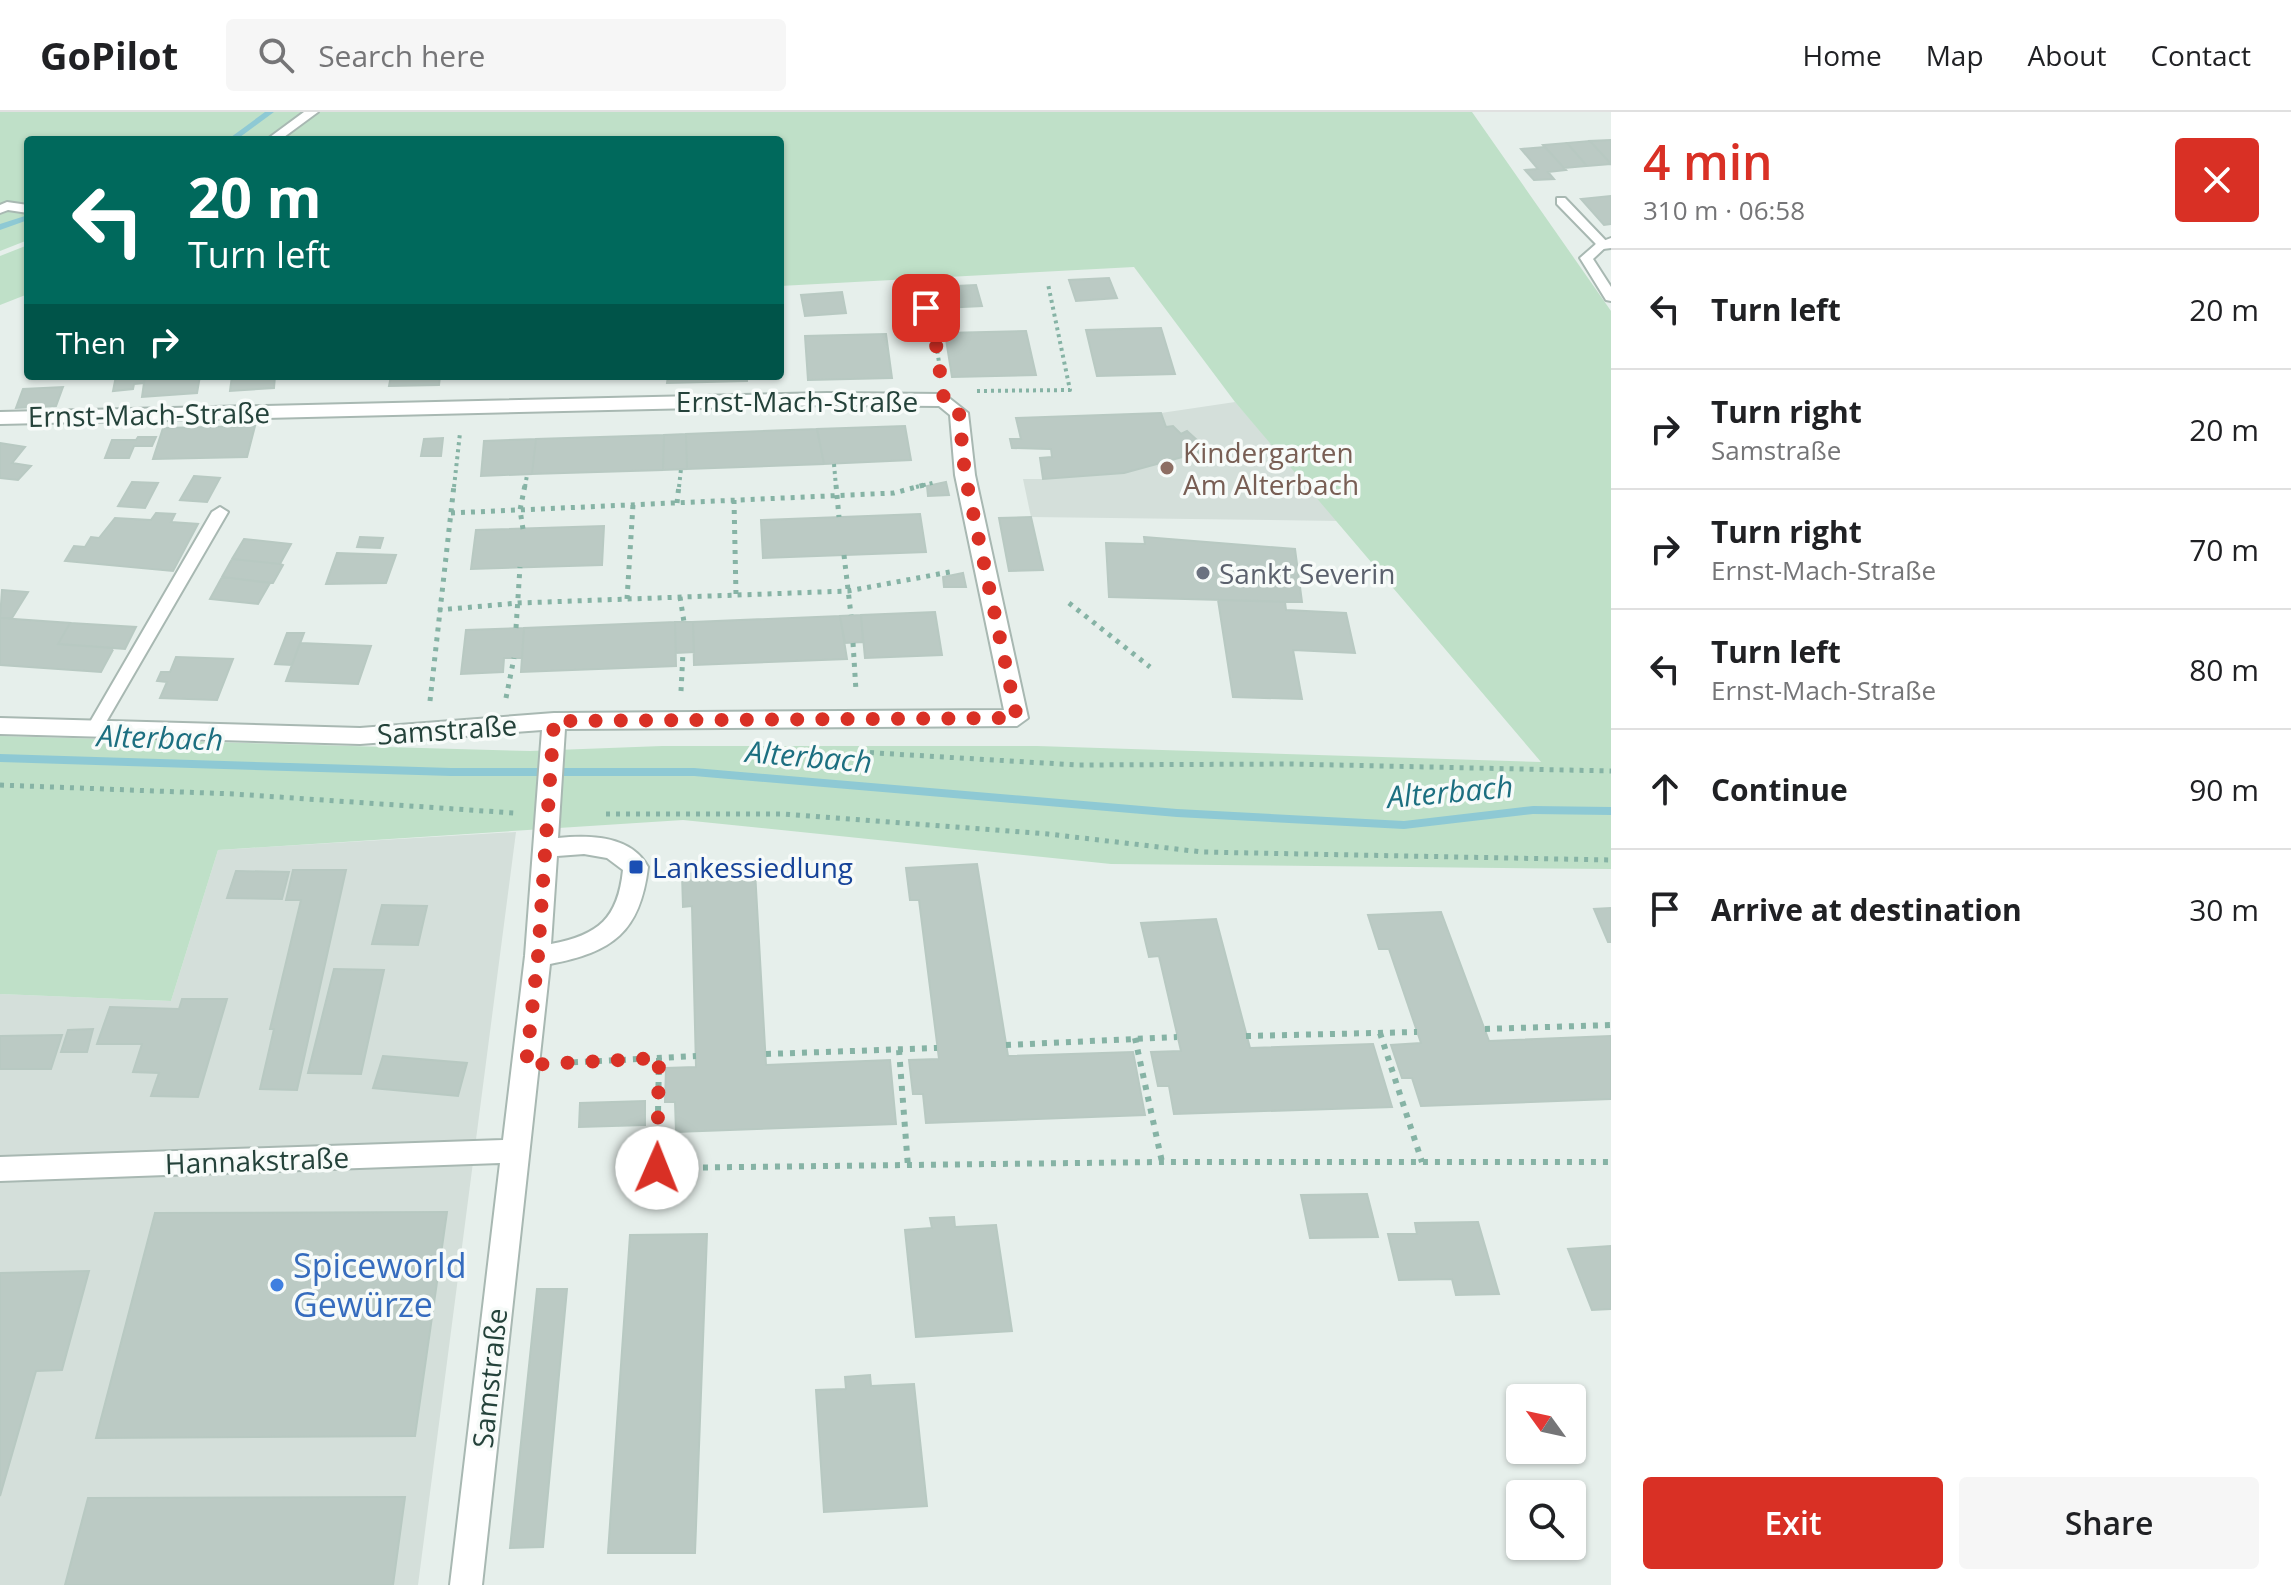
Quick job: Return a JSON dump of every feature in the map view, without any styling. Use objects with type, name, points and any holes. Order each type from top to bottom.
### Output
[{"type":"street","name":"Ernst-Mach-Straße","points":[[0,418],[944,396],[959,413],[965,475],[1017,718],[554,721]]},
{"type":"street","name":"Samstraße","points":[[0,726],[360,736],[554,721],[551,750],[537,810],[546,848],[538,956],[466,1585]]},
{"type":"street","points":[[538,956],[568,953],[603,937],[630,904],[636,867],[620,850],[591,844],[546,848]]},
{"type":"street","name":"Hannakstraße","points":[[0,1169],[514,1151]]},
{"type":"lane","points":[[278,136],[312,112]]},
{"type":"lane","points":[[1561,201],[1607,244],[1586,258],[1611,297]]},
{"type":"lane","points":[[0,209],[24,208]]},
{"type":"lane","points":[[94,729],[220,512]]},
{"type":"path","points":[[919,291],[933,324],[944,396],[1070,390],[1048,284]]},
{"type":"path","points":[[781,380],[782,400]]},
{"type":"path","points":[[433,683],[438,610],[459,435]]},
{"type":"path","points":[[834,464],[839,517]]},
{"type":"path","points":[[677,503],[681,469]]},
{"type":"path","points":[[523,529],[520,510],[527,475]]},
{"type":"path","points":[[451,513],[894,493],[965,475]]},
{"type":"path","points":[[734,500],[736,595]]},
{"type":"path","points":[[627,599],[633,505]]},
{"type":"path","points":[[844,555],[851,615]]},
{"type":"path","points":[[438,610],[518,603],[848,591],[984,565]]},
{"type":"path","points":[[516,628],[520,567]]},
{"type":"path","points":[[680,597],[684,622]]},
{"type":"path","points":[[1069,603],[1150,667]]},
{"type":"path","points":[[853,643],[856,704]]},
{"type":"path","points":[[682,720],[683,652]]},
{"type":"path","points":[[504,711],[514,658]]},
{"type":"path","points":[[845,751],[1077,765],[1291,764],[1611,771]]},
{"type":"path","points":[[0,785],[537,810]]},
{"type":"path","points":[[599,814],[783,814],[1048,834],[1202,852],[1611,860]]},
{"type":"path","points":[[1485,1029],[1611,1025]]},
{"type":"path","points":[[1246,1036],[1417,1032]]},
{"type":"path","points":[[1380,1033],[1422,1162]]},
{"type":"path","points":[[1006,1045],[1177,1037]]},
{"type":"path","points":[[1135,1038],[1162,1162]]},
{"type":"path","points":[[766,1054],[937,1048]]},
{"type":"path","points":[[899,1050],[908,1167]]},
{"type":"path","points":[[526,1065],[696,1056]]},
{"type":"path","points":[[659,1058],[657,1168],[1162,1162],[1611,1162]]},
{"type":"shaded area","name":"Kindergarten Am Alterbach","points":[[1235,402],[1340,521],[1031,517],[1023,479],[1043,479],[1040,458],[1051,457],[1051,450],[1012,448],[1010,439],[1020,438],[1016,418],[1161,413]]},
{"type":"shaded area","points":[[516,832],[418,1585],[0,1585],[0,994],[171,1001],[218,850]]},
{"type":"green space","points":[[0,112],[1472,112],[1611,311],[1611,869],[1111,864],[683,820],[218,850],[171,1001],[0,994],[0,736],[530,751],[662,746],[1037,746],[1541,762],[1235,402],[1134,267],[784,286],[784,136],[24,136],[24,242],[0,251]]},
{"type":"green space","points":[[24,247],[24,296],[0,305],[0,256]]},
{"type":"building","points":[[1611,140],[1611,164],[1590,141]]},
{"type":"building","points":[[1590,141],[1611,164],[1587,166],[1567,143]]},
{"type":"building","points":[[1567,143],[1587,166],[1564,168],[1543,145]]},
{"type":"building","points":[[1545,147],[1566,170],[1548,172],[1554,179],[1534,180],[1525,170],[1538,169],[1521,149]]},
{"type":"building","points":[[1611,196],[1611,224],[1604,225],[1581,199]]},
{"type":"building","points":[[1109,278],[1117,298],[1076,301],[1069,280]]},
{"type":"building","points":[[976,285],[982,306],[942,308],[936,287]]},
{"type":"building","points":[[842,292],[846,313],[805,316],[801,295]]},
{"type":"building","points":[[1161,328],[1175,374],[1097,376],[1086,330]]},
{"type":"building","points":[[1026,331],[1036,375],[952,377],[945,333]]},
{"type":"building","points":[[886,334],[892,378],[808,380],[805,336]]},
{"type":"building","points":[[115,380],[144,380],[144,383],[134,384],[133,389],[113,391]]},
{"type":"building","points":[[144,380],[199,380],[197,393],[142,397]]},
{"type":"building","points":[[231,380],[275,380],[274,388],[230,391]]},
{"type":"building","points":[[390,380],[440,380],[439,385],[389,386]]},
{"type":"building","points":[[667,380],[747,380],[747,381],[667,383]]},
{"type":"building","points":[[63,387],[56,406],[16,408],[23,389]]},
{"type":"building","points":[[1161,413],[1166,427],[1173,426],[1181,434],[1187,431],[1208,450],[1124,473],[1043,479],[1040,458],[1052,457],[1051,449],[1012,448],[1010,439],[1021,439],[1016,418]]},
{"type":"building","points":[[255,426],[247,457],[153,459],[163,428]]},
{"type":"building","points":[[905,426],[911,460],[824,464],[817,429]]},
{"type":"building","points":[[817,429],[824,464],[687,469],[686,434]]},
{"type":"building","points":[[686,434],[687,469],[663,470],[664,435]]},
{"type":"building","points":[[664,435],[663,470],[532,474],[536,439]]},
{"type":"building","points":[[138,437],[156,437],[152,446],[134,446],[129,458],[105,458],[112,440],[136,440]]},
{"type":"building","points":[[443,438],[441,456],[421,456],[424,439]]},
{"type":"building","points":[[536,439],[532,474],[481,476],[484,441]]},
{"type":"building","points":[[0,443],[25,447],[12,463],[31,466],[18,480],[0,478]]},
{"type":"building","points":[[194,476],[220,478],[207,502],[180,500]]},
{"type":"building","points":[[132,482],[158,483],[145,508],[118,506]]},
{"type":"building","points":[[946,482],[949,495],[928,496],[927,486]]},
{"type":"building","points":[[156,513],[175,514],[171,522],[198,524],[173,571],[65,561],[74,546],[85,547],[91,537],[99,538],[115,518],[151,520]]},
{"type":"building","points":[[920,514],[926,552],[763,558],[761,520]]},
{"type":"building","points":[[1031,517],[1043,570],[1009,571],[999,518]]},
{"type":"building","points":[[604,526],[602,565],[471,569],[476,530]]},
{"type":"building","points":[[360,537],[383,538],[380,548],[357,547]]},
{"type":"building","name":"Sankt Severin","points":[[1144,537],[1295,549],[1302,602],[1109,597],[1106,543],[1145,544]]},
{"type":"building","points":[[244,539],[291,544],[280,564],[232,559]]},
{"type":"building","points":[[337,553],[396,555],[386,583],[326,584]]},
{"type":"building","points":[[232,559],[283,565],[273,583],[222,577]]},
{"type":"building","points":[[963,573],[966,587],[944,587],[943,577]]},
{"type":"building","points":[[222,577],[270,583],[258,604],[210,599]]},
{"type":"building","points":[[2,590],[28,592],[12,618],[0,618]]},
{"type":"building","points":[[1218,600],[1285,602],[1286,610],[1346,613],[1355,653],[1293,650],[1302,699],[1233,697]]},
{"type":"building","points":[[935,612],[942,655],[865,658],[861,615]]},
{"type":"building","points":[[861,615],[863,642],[845,643],[840,616]]},
{"type":"building","points":[[840,616],[847,659],[694,665],[693,622]]},
{"type":"building","points":[[0,618],[70,623],[58,644],[114,648],[101,672],[0,665]]},
{"type":"building","points":[[675,622],[676,666],[521,672],[524,628]]},
{"type":"building","points":[[675,622],[693,622],[694,652],[676,653]]},
{"type":"building","points":[[70,623],[136,627],[125,649],[58,644]]},
{"type":"building","points":[[524,628],[522,658],[504,658],[503,672],[461,674],[466,630]]},
{"type":"building","points":[[287,633],[304,633],[292,665],[275,664]]},
{"type":"building","points":[[300,643],[371,646],[358,684],[286,681]]},
{"type":"building","points":[[176,657],[233,659],[217,700],[160,698],[167,682],[157,681],[161,672],[170,672]]},
{"type":"building","points":[[977,864],[1008,1056],[1133,1052],[1145,1115],[926,1123],[923,1094],[913,1094],[909,1060],[939,1059],[919,900],[910,900],[906,868]]},
{"type":"building","points":[[293,870],[346,870],[297,1090],[260,1089],[274,1029],[270,1029],[301,900],[286,900]]},
{"type":"building","points":[[236,871],[289,872],[282,899],[227,898]]},
{"type":"building","points":[[755,871],[766,1065],[890,1060],[896,1124],[676,1132],[675,1102],[665,1102],[666,1068],[696,1067],[692,906],[683,907],[682,874]]},
{"type":"building","points":[[382,905],[427,906],[418,945],[372,944]]},
{"type":"building","points":[[1611,908],[1611,942],[1608,942],[1594,909]]},
{"type":"building","points":[[1441,912],[1489,1041],[1611,1036],[1611,1099],[1421,1106],[1412,1078],[1402,1078],[1391,1045],[1421,1043],[1389,949],[1379,949],[1368,915]]},
{"type":"building","points":[[1216,919],[1250,1048],[1373,1044],[1392,1107],[1174,1114],[1169,1086],[1158,1086],[1151,1052],[1181,1051],[1159,956],[1149,957],[1141,923]]},
{"type":"building","points":[[334,969],[384,970],[361,1074],[308,1073]]},
{"type":"building","points":[[182,999],[227,999],[198,1097],[151,1096],[159,1073],[133,1072],[142,1044],[97,1044],[110,1007],[179,1009]]},
{"type":"building","points":[[93,1029],[87,1052],[61,1052],[68,1030]]},
{"type":"building","points":[[62,1035],[51,1069],[0,1069],[0,1036]]},
{"type":"building","points":[[383,1056],[467,1063],[458,1096],[373,1088]]},
{"type":"building","points":[[645,1101],[645,1125],[579,1127],[580,1103]]},
{"type":"building","points":[[1367,1194],[1378,1237],[1310,1238],[1301,1195]]},
{"type":"building","points":[[447,1212],[415,1436],[96,1438],[155,1213]]},
{"type":"building","points":[[954,1217],[955,1227],[996,1225],[1012,1331],[916,1337],[905,1230],[932,1228],[930,1218]]},
{"type":"building","points":[[1478,1222],[1499,1294],[1456,1295],[1452,1279],[1399,1280],[1388,1234],[1417,1234],[1415,1223]]},
{"type":"building","points":[[707,1234],[695,1553],[608,1553],[630,1235]]},
{"type":"building","points":[[1611,1246],[1611,1309],[1592,1310],[1568,1249]]},
{"type":"building","points":[[89,1271],[62,1370],[36,1371],[0,1496],[0,1273]]},
{"type":"building","points":[[537,1289],[567,1289],[543,1547],[510,1548]]},
{"type":"building","points":[[870,1375],[871,1386],[914,1384],[927,1506],[824,1512],[816,1390],[846,1389],[845,1377]]},
{"type":"building","points":[[405,1497],[393,1585],[65,1585],[88,1498]]},
{"type":"waterway","points":[[237,136],[270,112]]},
{"type":"waterway","points":[[0,227],[24,218]]},
{"type":"waterway","name":"Alterbach","points":[[0,758],[451,772],[694,772],[1177,813],[1404,825],[1533,810],[1611,811]]},
{"type":"place","name":"Kindergarten Am Alterbach","points":[[1167,468]]},
{"type":"place","name":"Sankt Severin","points":[[1203,573]]},
{"type":"place","name":"Lankessiedlung","points":[[636,867]]},
{"type":"place","name":"Spiceworld Gewürze","points":[[277,1285]]},
{"type":"route","points":[[657,1168],[659,1058],[526,1065],[538,956],[554,721],[1017,718],[965,475],[959,413],[944,400],[933,324],[926,308]]}]
